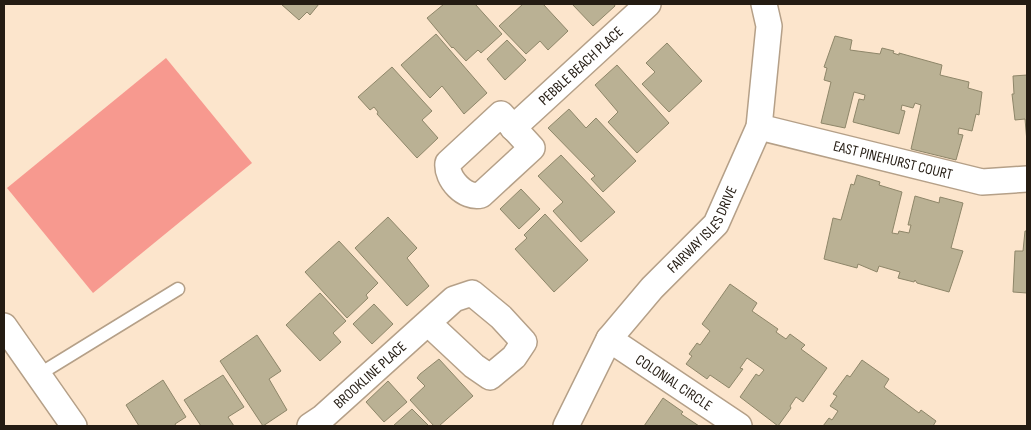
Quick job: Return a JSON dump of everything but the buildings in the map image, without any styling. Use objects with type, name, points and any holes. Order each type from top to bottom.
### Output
[{"type":"street","name":"PEBBLE BEACH PLACE","points":[[514,128],[648,4]]},
{"type":"street","name":"FAIRWAY ISLES DRIVE","points":[[566,426],[609,339],[652,288],[716,224],[759,127],[769,26],[764,4]]},
{"type":"street","name":"EAST PINEHURST COURT","points":[[759,127],[982,182],[1027,179]]},
{"type":"street","name":"BROOKLINE PLACE","points":[[310,426],[322,418],[428,323]]},
{"type":"street","points":[[4,326],[74,426]]},
{"type":"street","name":"COLONIAL CIRCLE","points":[[609,339],[739,426]]},
{"type":"lane","points":[[38,375],[178,289]]},
{"type":"shaded area","points":[[166,58],[252,163],[93,293],[7,188]]}]
